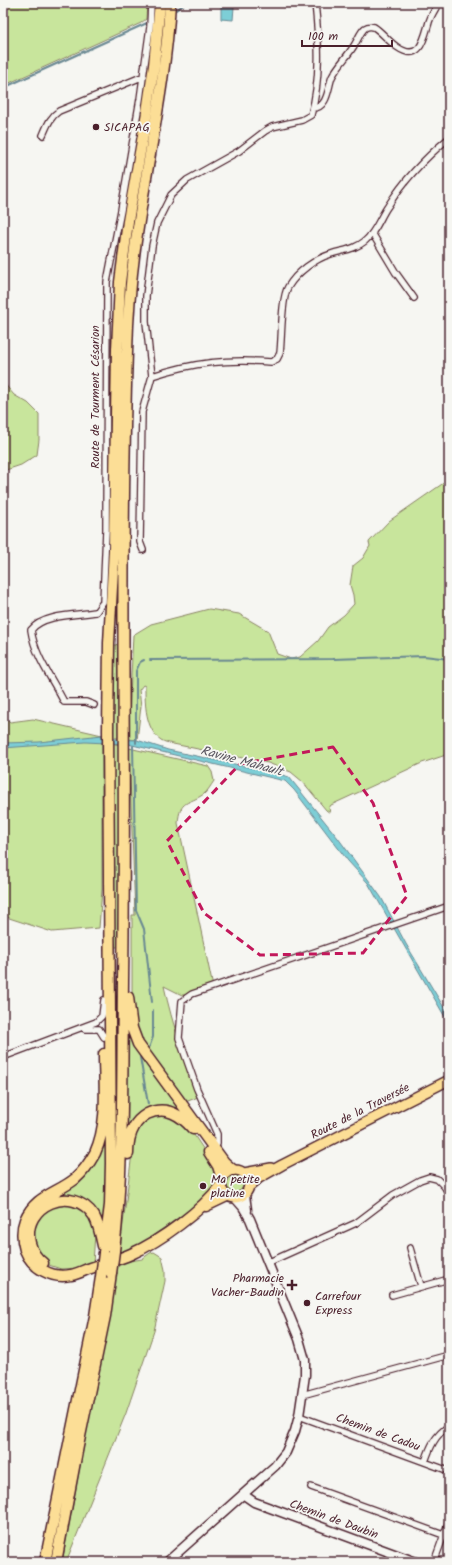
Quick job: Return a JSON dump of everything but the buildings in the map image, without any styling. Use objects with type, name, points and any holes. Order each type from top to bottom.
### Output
[{"type":"highway","points":[[109,1252],[111,1162],[108,730],[109,643],[114,550],[117,349],[120,282],[128,221],[147,112],[159,20],[159,3]]},
{"type":"highway","points":[[120,1201],[124,952],[125,729],[123,587],[127,358],[131,290],[138,222],[164,69],[170,3]]},
{"type":"highway","points":[[56,1562],[105,1316],[106,1275],[109,1252],[120,1201],[131,1132],[136,1123],[157,1111],[169,1112],[185,1120],[203,1143],[221,1172],[221,1182],[212,1196],[197,1211],[146,1246],[125,1257],[89,1268],[76,1274],[60,1276],[51,1275],[42,1270],[29,1257],[26,1251],[22,1235],[23,1225],[29,1210],[38,1201],[76,1178],[85,1169],[96,1152],[104,1121],[104,1000],[109,868]]},
{"type":"highway","points":[[124,952],[130,1017],[136,1039],[224,1162],[233,1170]]},
{"type":"highway","points":[[197,1211],[236,1197]]},
{"type":"highway","points":[[89,1268],[66,1271],[57,1270],[48,1267],[37,1257],[32,1248],[29,1233],[32,1221],[37,1213],[48,1204],[56,1200],[67,1200],[81,1204],[88,1209],[95,1218],[109,1252]]},
{"type":"highway","points":[[45,1562],[95,1316],[106,1275]]},
{"type":"main road","name":"Route de la Traversée","points":[[250,1186],[259,1178],[282,1165],[449,1080]]},
{"type":"main road","name":"Route de la Traversée","points":[[244,1173],[282,1165]]},
{"type":"main road","points":[[167,1562],[269,1473],[282,1458],[290,1444],[299,1416],[305,1368],[302,1349],[250,1219],[236,1197],[223,1191],[221,1182],[226,1174],[233,1170],[244,1173],[248,1178],[250,1186],[236,1197]]},
{"type":"main road","name":"Chemin de Daubin","points":[[244,1495],[254,1502],[416,1562]]},
{"type":"street","name":"Route de Tourment Césarion","points":[[94,705],[86,702],[64,702],[42,663],[33,641],[31,630],[35,624],[48,619],[96,612],[103,602],[106,522],[107,282],[144,76],[150,27],[151,3]]},
{"type":"street","points":[[143,550],[140,542],[142,412],[152,376],[146,322],[146,296],[152,246],[157,223],[166,204],[180,186],[198,173],[239,151],[260,134],[272,127],[290,124],[307,118],[310,115],[319,58],[319,40],[315,3]]},
{"type":"street","points":[[312,108],[320,106],[326,97],[332,77],[350,52],[363,29],[369,26],[374,26],[399,48],[405,51],[415,51],[421,47],[429,21],[439,3]]},
{"type":"street","points":[[43,135],[48,122],[59,111],[144,76]]},
{"type":"street","points":[[152,376],[181,367],[205,363],[229,360],[271,362],[277,359],[280,353],[284,302],[288,287],[299,274],[315,261],[354,248],[365,241],[417,166],[449,138]]},
{"type":"street","points":[[372,233],[396,273],[414,298]]},
{"type":"street","points":[[214,1148],[217,1144],[216,1134],[197,1089],[179,1038],[181,1005],[183,999],[192,994],[449,906]]},
{"type":"street","points":[[3,1057],[73,1032],[99,1020],[102,1016],[104,1000]]},
{"type":"street","points":[[73,1032],[96,1028],[101,1031],[104,1037]]},
{"type":"street","points":[[267,1263],[350,1226],[393,1195],[420,1180],[429,1177],[438,1179],[449,1194]]},
{"type":"street","points":[[410,1248],[421,1286]]},
{"type":"street","points":[[392,1295],[449,1279]]},
{"type":"street","points":[[302,1396],[449,1355]]},
{"type":"street","name":"Chemin de Cadou","points":[[299,1416],[449,1471]]},
{"type":"street","points":[[426,1462],[434,1441],[442,1431],[449,1426]]},
{"type":"street","points":[[311,1487],[447,1536]]},
{"type":"street","points":[[434,1562],[447,1536],[449,1521]]},
{"type":"highlighted area","points":[[333,747],[373,803],[407,896],[363,953],[260,955],[204,913],[167,841],[240,764]]},
{"type":"green space","points":[[4,3],[147,3],[146,19],[141,23],[5,85],[3,82]]},
{"type":"green space","points":[[3,382],[14,395],[28,403],[39,414],[39,440],[37,455],[21,465],[3,471]]},
{"type":"green space","points":[[449,459],[449,754],[422,763],[331,805],[329,808],[330,813],[303,782],[291,772],[268,763],[173,744],[161,740],[156,735],[149,723],[146,708],[145,686],[143,685],[139,690],[141,706],[137,740],[128,739],[133,635],[151,624],[209,609],[239,614],[268,631],[277,654],[291,659],[300,657],[318,641],[328,627],[344,615],[354,604],[350,585],[353,566],[363,558],[370,546],[369,542],[389,521],[445,482],[447,478],[447,461]]},
{"type":"green space","points":[[118,644],[120,738],[111,738],[113,646]]},
{"type":"green space","points":[[3,715],[10,722],[33,719],[102,735],[102,889],[99,928],[52,932],[3,916]]},
{"type":"green space","points":[[111,743],[120,745],[119,947],[113,947]]},
{"type":"green space","points":[[129,748],[208,766],[212,772],[214,781],[204,794],[183,806],[179,815],[178,823],[213,987],[189,995],[182,995],[164,986],[175,1028],[198,1097],[183,1103],[136,1032],[132,1001],[132,915],[135,915]]},
{"type":"green space","points":[[128,1032],[182,1113],[141,1113],[133,1119],[127,1127]]},
{"type":"green space","points":[[152,1114],[171,1114],[192,1132],[214,1165],[216,1180],[214,1189],[208,1197],[141,1244],[119,1255],[135,1130]]},
{"type":"green space","points":[[106,1124],[106,1186],[103,1226],[63,1195],[53,1197],[77,1179]]},
{"type":"green space","points":[[235,1173],[243,1177],[247,1185],[243,1193],[235,1197],[227,1193],[223,1185],[227,1177]]},
{"type":"green space","points":[[50,1204],[75,1204],[91,1218],[95,1233],[93,1264],[78,1268],[61,1269],[46,1264],[32,1243],[33,1220]]},
{"type":"green space","points":[[154,1252],[162,1257],[165,1270],[165,1281],[154,1331],[126,1413],[66,1562],[62,1562],[118,1263],[142,1259]]},
{"type":"water","points":[[221,6],[234,7],[233,20],[221,19]]},
{"type":"water","points":[[102,735],[115,739],[137,740],[168,750],[289,777],[338,838],[381,897],[406,944],[449,1016],[449,1024],[368,883],[348,861],[294,790],[285,781],[128,744],[85,742],[3,748],[3,743],[39,742]]},
{"type":"waterway","points":[[176,10],[186,3]]},
{"type":"waterway","points":[[3,88],[147,23]]},
{"type":"waterway","points":[[449,550],[445,565],[449,582]]},
{"type":"waterway","points":[[150,660],[333,659],[424,656],[449,659]]},
{"type":"waterway","points":[[136,743],[136,671],[140,662],[144,660]]},
{"type":"waterway","points":[[133,746],[136,910],[144,929],[152,1002]]},
{"type":"waterway","points":[[149,1048],[153,1037],[153,1010]]},
{"type":"waterway","points":[[140,1057],[148,1104]]},
{"type":"place","name":"SICAPAG","points":[[96,127]]},
{"type":"place","name":"Ma petite platine","points":[[203,1186]]},
{"type":"place","name":"Pharmacie Vacher-Baudin","points":[[292,1285]]},
{"type":"place","name":"Carrefour Express","points":[[307,1303]]},
{"type":"water label","name":"Ravine Mahault","points":[[242,760]]}]
